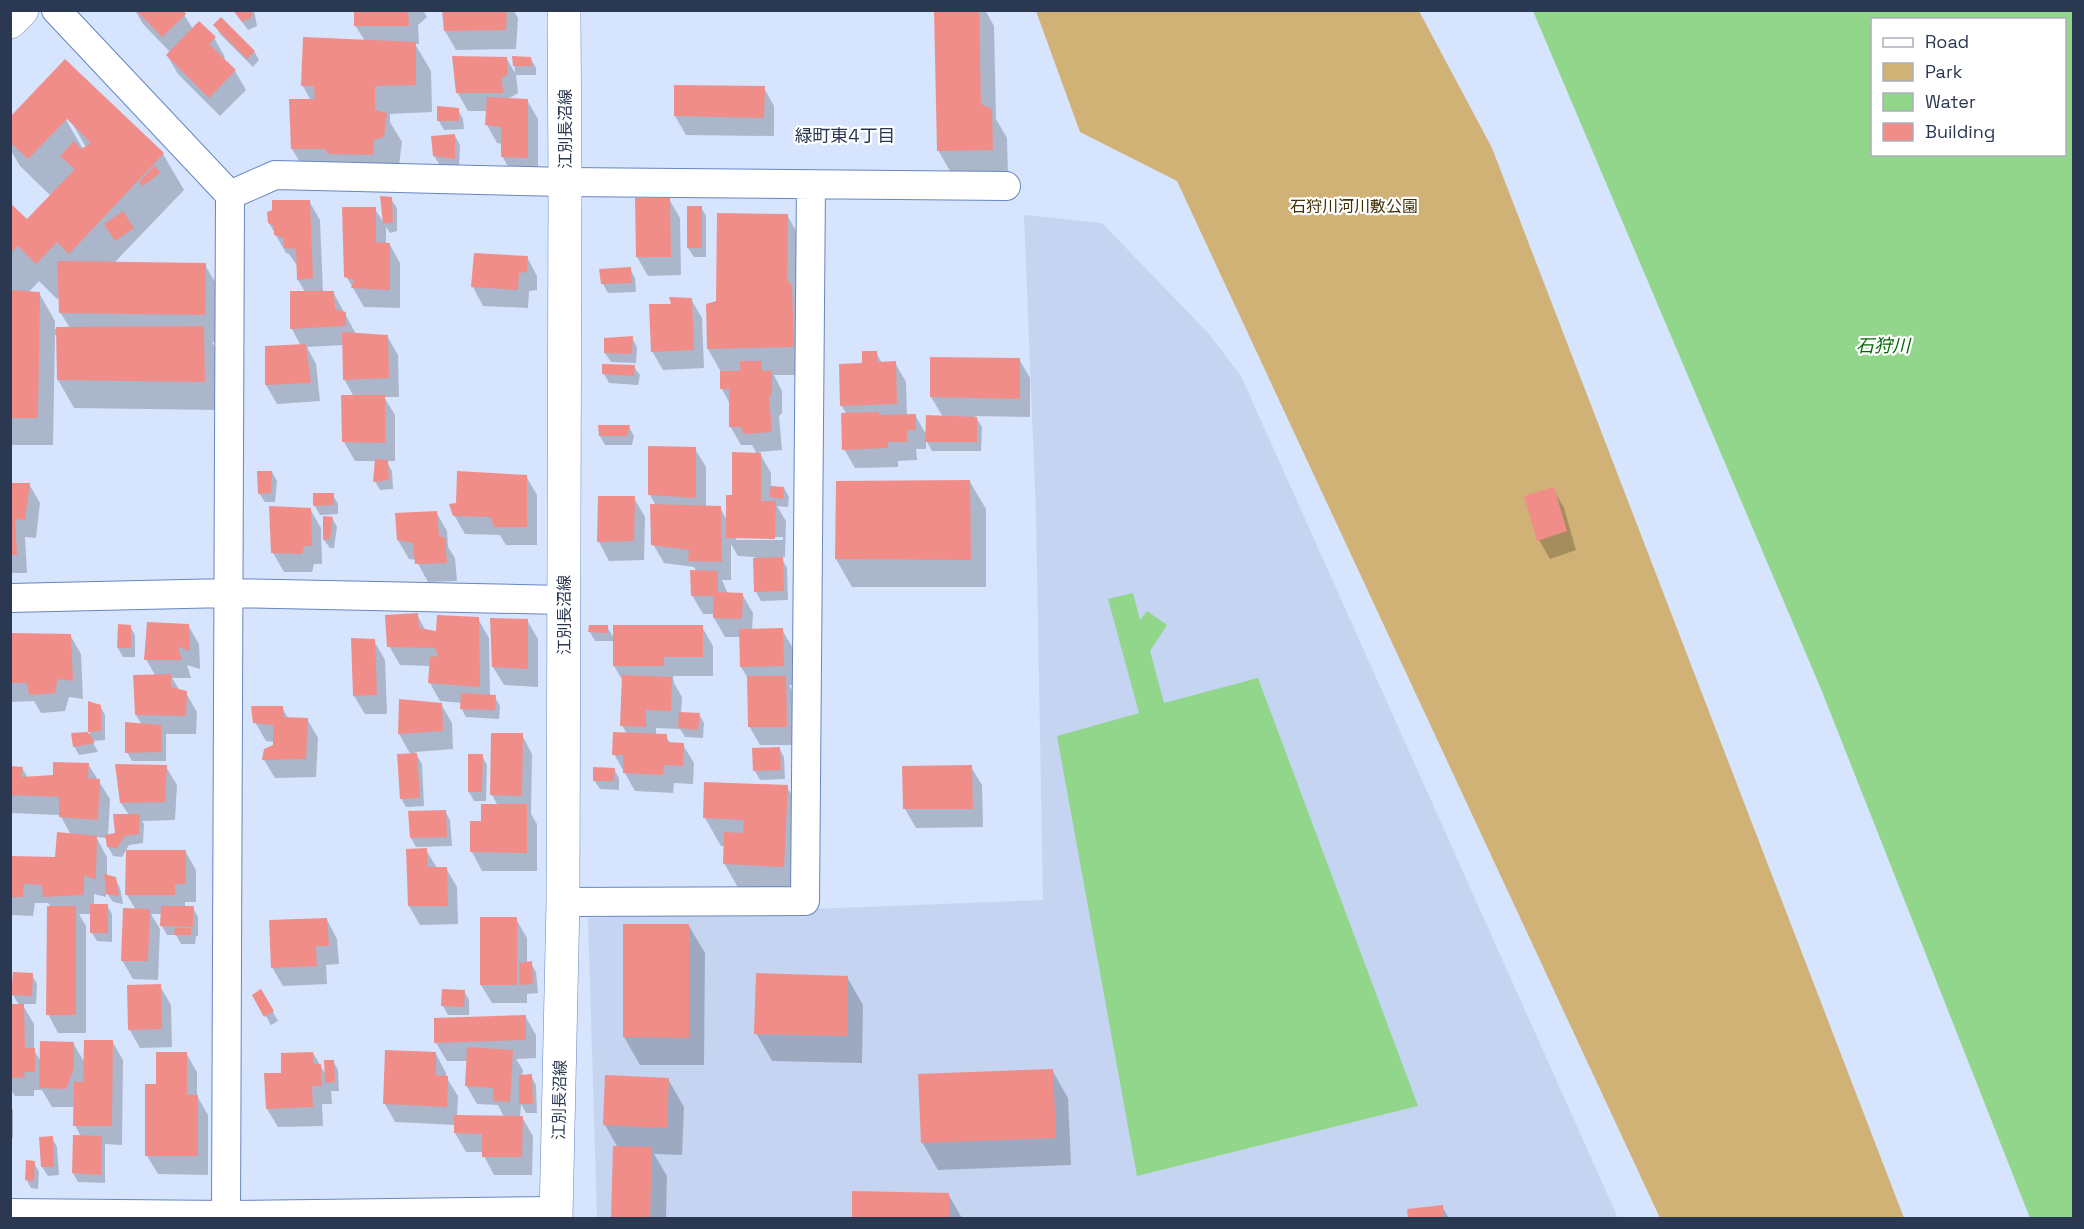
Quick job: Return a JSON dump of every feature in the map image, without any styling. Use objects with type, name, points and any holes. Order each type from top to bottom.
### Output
[{"type":"main road","points":[[10,22],[22,10]]},
{"type":"main road","name":"江別長沼線","points":[[556,1215],[563,902],[564,10]]},
{"type":"street","points":[[56,10],[230,195],[226,1215]]},
{"type":"street","points":[[230,195],[274,176],[565,182],[1006,186]]},
{"type":"street","points":[[563,902],[805,901],[811,185]]},
{"type":"street","points":[[10,598],[228,593],[564,600]]},
{"type":"street","points":[[10,1213],[556,1215]]},
{"type":"shaded area","points":[[1024,215],[1102,223],[1209,334],[1241,376],[1618,1218],[597,1218],[588,918],[1043,900],[1036,514]]},
{"type":"green space","name":"石狩川河川敷公園","points":[[1036,11],[1419,11],[1492,148],[1904,1218],[1660,1218],[1177,181],[1080,132]]},
{"type":"water","name":"石狩川","points":[[1533,11],[2073,11],[2073,1218],[2030,1218],[1821,689]]},
{"type":"water","points":[[1133,593],[1140,620],[1147,611],[1167,625],[1150,651],[1164,703],[1258,678],[1418,1106],[1137,1176],[1057,736],[1139,713],[1108,599]]},
{"type":"building","points":[[136,10],[183,10],[186,14],[162,37]]},
{"type":"building","points":[[233,10],[251,10],[253,16],[242,22]]},
{"type":"building","points":[[354,10],[408,10],[409,26],[354,26]]},
{"type":"building","points":[[442,10],[507,10],[506,30],[444,31]]},
{"type":"building","points":[[934,10],[979,10],[981,104],[992,109],[993,150],[937,151]]},
{"type":"building","points":[[221,17],[255,51],[247,59],[213,25]]},
{"type":"building","points":[[199,21],[216,37],[209,44],[236,70],[209,98],[166,55]]},
{"type":"building","points":[[303,37],[416,42],[416,85],[375,86],[375,110],[387,113],[384,137],[374,140],[373,155],[329,154],[325,149],[291,149],[289,99],[315,99],[314,86],[301,86]]},
{"type":"building","points":[[452,56],[507,57],[508,74],[501,79],[504,93],[456,93]]},
{"type":"building","points":[[512,56],[531,57],[532,66],[513,66]]},
{"type":"building","points":[[65,59],[164,153],[69,254],[57,242],[36,264],[18,246],[10,253],[10,203],[27,219],[75,169],[60,156],[74,141],[81,149],[91,143],[67,119],[28,159],[10,142],[10,117]]},
{"type":"building","points":[[674,85],[765,86],[764,118],[674,116]]},
{"type":"building","points":[[487,97],[528,99],[528,158],[501,157],[501,127],[485,125]]},
{"type":"building","points":[[437,106],[459,108],[459,121],[437,121]]},
{"type":"building","points":[[455,134],[455,159],[433,156],[431,136]]},
{"type":"building","points":[[155,165],[160,173],[143,186],[139,182]]},
{"type":"building","points":[[380,196],[392,197],[393,222],[383,224]]},
{"type":"building","points":[[635,198],[670,198],[671,257],[636,257]]},
{"type":"building","points":[[272,200],[310,200],[313,278],[297,280],[296,249],[284,248],[284,238],[274,235],[274,226],[268,223],[267,212],[272,210]]},
{"type":"building","points":[[687,206],[702,206],[702,248],[687,248]]},
{"type":"building","points":[[342,207],[376,207],[376,242],[390,243],[390,290],[351,288],[354,280],[344,277]]},
{"type":"building","points":[[123,211],[134,228],[115,241],[104,224]]},
{"type":"building","points":[[717,213],[788,214],[787,280],[792,285],[794,347],[707,349],[706,304],[716,301]]},
{"type":"building","points":[[474,253],[528,256],[527,272],[519,273],[518,290],[471,287]]},
{"type":"building","points":[[57,261],[206,263],[205,315],[59,313]]},
{"type":"building","points":[[631,267],[632,283],[601,284],[599,269]]},
{"type":"building","points":[[10,290],[40,292],[38,418],[10,418]]},
{"type":"building","points":[[290,291],[334,291],[335,309],[346,312],[346,326],[290,329]]},
{"type":"building","points":[[669,297],[692,298],[694,350],[651,352],[649,304],[671,304]]},
{"type":"building","points":[[204,326],[205,382],[57,380],[56,327]]},
{"type":"building","points":[[342,332],[388,335],[389,378],[343,380]]},
{"type":"building","points":[[633,336],[632,354],[604,353],[604,338]]},
{"type":"building","points":[[306,344],[311,383],[265,385],[265,346]]},
{"type":"building","points":[[862,351],[877,351],[878,362],[896,361],[897,404],[840,406],[839,364],[862,363]]},
{"type":"building","points":[[930,357],[1020,358],[1020,399],[930,397]]},
{"type":"building","points":[[740,361],[762,361],[762,371],[772,370],[772,394],[769,396],[772,432],[744,434],[741,427],[729,427],[729,389],[720,389],[720,371],[740,371]]},
{"type":"building","points":[[602,364],[635,365],[634,376],[602,374]]},
{"type":"building","points":[[341,395],[385,395],[385,443],[342,442]]},
{"type":"building","points":[[878,412],[880,415],[916,414],[916,430],[907,430],[907,442],[888,442],[888,448],[842,450],[841,413]]},
{"type":"building","points":[[926,415],[977,417],[977,442],[925,442]]},
{"type":"building","points":[[598,425],[630,425],[627,436],[599,436]]},
{"type":"building","points":[[648,446],[696,447],[696,498],[648,495]]},
{"type":"building","points":[[732,452],[761,453],[761,501],[776,501],[775,539],[726,538],[726,495],[732,495]]},
{"type":"building","points":[[375,459],[388,460],[389,480],[373,482]]},
{"type":"building","points":[[257,471],[272,471],[271,493],[258,494]]},
{"type":"building","points":[[457,471],[527,475],[527,527],[494,527],[491,517],[453,516],[449,504],[456,503]]},
{"type":"building","points":[[970,480],[971,560],[835,559],[836,481]]},
{"type":"building","points":[[10,483],[30,483],[25,520],[15,519],[17,555],[10,555]]},
{"type":"building","points":[[771,486],[784,487],[783,499],[769,497]]},
{"type":"building","points":[[1554,487],[1567,531],[1537,541],[1524,496]]},
{"type":"building","points":[[313,493],[334,493],[334,505],[313,506]]},
{"type":"building","points":[[598,496],[635,496],[634,541],[597,542]]},
{"type":"building","points":[[650,504],[721,506],[722,562],[688,561],[689,550],[651,545]]},
{"type":"building","points":[[269,506],[311,508],[312,546],[304,546],[302,554],[271,553]]},
{"type":"building","points":[[437,511],[439,536],[445,538],[447,563],[415,564],[413,543],[397,540],[395,513]]},
{"type":"building","points":[[323,516],[333,517],[330,539],[323,540]]},
{"type":"building","points":[[783,557],[784,591],[754,592],[753,558]]},
{"type":"building","points":[[690,570],[718,571],[718,592],[743,593],[742,619],[713,618],[713,596],[691,596]]},
{"type":"building","points":[[418,613],[419,628],[436,631],[437,615],[479,617],[480,687],[428,683],[430,657],[438,656],[435,648],[387,647],[385,615]]},
{"type":"building","points":[[490,618],[528,619],[528,669],[492,667]]},
{"type":"building","points":[[147,622],[189,624],[190,651],[178,647],[182,660],[144,660]]},
{"type":"building","points":[[118,624],[131,625],[131,648],[117,648]]},
{"type":"building","points":[[589,625],[608,625],[608,633],[588,632]]},
{"type":"building","points":[[613,625],[703,625],[703,657],[664,657],[664,666],[613,666]]},
{"type":"building","points":[[783,628],[784,666],[740,667],[739,629]]},
{"type":"building","points":[[10,633],[71,634],[73,681],[58,679],[55,693],[29,695],[27,683],[10,683]]},
{"type":"building","points":[[351,638],[375,639],[377,695],[353,696]]},
{"type":"building","points":[[171,674],[171,687],[187,691],[186,716],[135,715],[133,675]]},
{"type":"building","points":[[622,675],[672,677],[671,711],[646,710],[646,727],[620,726]]},
{"type":"building","points":[[747,676],[786,676],[787,727],[748,727]]},
{"type":"building","points":[[461,693],[496,695],[495,710],[460,709]]},
{"type":"building","points":[[399,699],[442,703],[443,731],[398,734]]},
{"type":"building","points":[[88,701],[101,705],[101,731],[88,732]]},
{"type":"building","points":[[251,706],[283,706],[284,717],[308,718],[306,759],[262,760],[264,749],[273,745],[273,725],[253,723]]},
{"type":"building","points":[[679,712],[700,713],[698,730],[678,728]]},
{"type":"building","points":[[125,722],[161,725],[162,752],[125,753]]},
{"type":"building","points":[[88,732],[95,743],[73,747],[71,733]]},
{"type":"building","points":[[613,732],[667,734],[667,742],[684,743],[683,766],[664,765],[663,775],[623,773],[623,755],[612,755]]},
{"type":"building","points":[[491,733],[523,733],[522,796],[490,795]]},
{"type":"building","points":[[780,747],[781,770],[753,771],[752,748]]},
{"type":"building","points":[[417,753],[420,798],[400,799],[397,754]]},
{"type":"building","points":[[468,754],[483,754],[482,792],[468,792]]},
{"type":"building","points":[[53,762],[89,763],[88,778],[100,779],[98,820],[59,817],[59,797],[10,795],[10,766],[23,767],[21,777],[53,775]]},
{"type":"building","points":[[115,764],[167,765],[165,802],[120,803]]},
{"type":"building","points":[[972,765],[973,809],[903,809],[902,766]]},
{"type":"building","points":[[593,767],[615,768],[614,781],[593,781]]},
{"type":"building","points":[[704,782],[788,785],[784,867],[723,864],[724,832],[743,833],[744,820],[703,818]]},
{"type":"building","points":[[481,804],[527,804],[527,853],[470,852],[470,821],[481,821]]},
{"type":"building","points":[[446,810],[447,837],[410,838],[408,811]]},
{"type":"building","points":[[113,814],[140,814],[139,834],[125,836],[117,848],[107,847],[105,835],[115,833]]},
{"type":"building","points":[[57,832],[97,836],[96,879],[84,876],[84,895],[43,897],[42,885],[24,884],[23,897],[10,897],[10,856],[55,857]]},
{"type":"building","points":[[427,848],[428,867],[447,867],[448,906],[408,906],[406,849]]},
{"type":"building","points":[[126,850],[186,850],[186,884],[175,884],[175,895],[125,895]]},
{"type":"building","points":[[104,874],[116,877],[119,896],[106,894]]},
{"type":"building","points":[[90,904],[108,904],[108,933],[90,933]]},
{"type":"building","points":[[47,906],[76,906],[76,1015],[46,1015]]},
{"type":"building","points":[[161,906],[194,906],[193,927],[160,926]]},
{"type":"building","points":[[123,908],[150,909],[148,961],[121,961]]},
{"type":"building","points":[[480,917],[517,917],[517,985],[480,985]]},
{"type":"building","points":[[327,918],[329,946],[316,946],[317,966],[271,968],[269,920]]},
{"type":"building","points":[[623,924],[689,924],[689,1038],[623,1037]]},
{"type":"building","points":[[175,928],[191,928],[191,935],[174,935]]},
{"type":"building","points":[[532,961],[533,984],[520,985],[519,963]]},
{"type":"building","points":[[13,972],[33,973],[32,996],[11,995]]},
{"type":"building","points":[[756,973],[848,976],[847,1036],[754,1034]]},
{"type":"building","points":[[161,984],[162,1029],[128,1030],[127,985]]},
{"type":"building","points":[[261,989],[274,1011],[264,1017],[252,995]]},
{"type":"building","points":[[442,989],[465,990],[464,1007],[441,1006]]},
{"type":"building","points":[[10,1004],[24,1004],[25,1048],[35,1048],[35,1072],[24,1072],[25,1077],[10,1078]]},
{"type":"building","points":[[526,1015],[526,1040],[434,1043],[434,1018]]},
{"type":"building","points":[[84,1040],[113,1040],[112,1126],[73,1126],[74,1082],[83,1082]]},
{"type":"building","points":[[40,1041],[74,1042],[74,1068],[66,1089],[39,1088]]},
{"type":"building","points":[[467,1047],[513,1050],[510,1102],[493,1101],[493,1088],[465,1086]]},
{"type":"building","points":[[385,1050],[436,1052],[436,1075],[448,1076],[447,1107],[383,1104]]},
{"type":"building","points":[[156,1052],[187,1052],[187,1095],[198,1095],[198,1156],[145,1156],[145,1084],[156,1084]]},
{"type":"building","points":[[313,1052],[314,1064],[321,1064],[322,1086],[312,1086],[313,1107],[266,1109],[264,1073],[281,1073],[281,1053]]},
{"type":"building","points":[[324,1060],[334,1060],[335,1082],[325,1083]]},
{"type":"building","points":[[1053,1069],[1056,1138],[921,1143],[918,1074]]},
{"type":"building","points":[[532,1074],[533,1104],[519,1104],[519,1075]]},
{"type":"building","points":[[605,1075],[669,1078],[667,1128],[603,1125]]},
{"type":"building","points":[[454,1115],[523,1116],[522,1157],[482,1157],[482,1134],[454,1133]]},
{"type":"building","points":[[73,1135],[102,1136],[101,1175],[72,1173]]},
{"type":"building","points":[[53,1136],[54,1167],[41,1167],[39,1137]]},
{"type":"building","points":[[613,1146],[652,1147],[650,1218],[611,1218]]},
{"type":"building","points":[[26,1160],[35,1161],[34,1181],[25,1180]]},
{"type":"building","points":[[852,1191],[949,1193],[949,1218],[852,1218]]},
{"type":"building","points":[[1443,1205],[1444,1218],[1408,1218],[1407,1209]]},
{"type":"district","name":"緑町東4丁目","points":[[845,136]]}]
